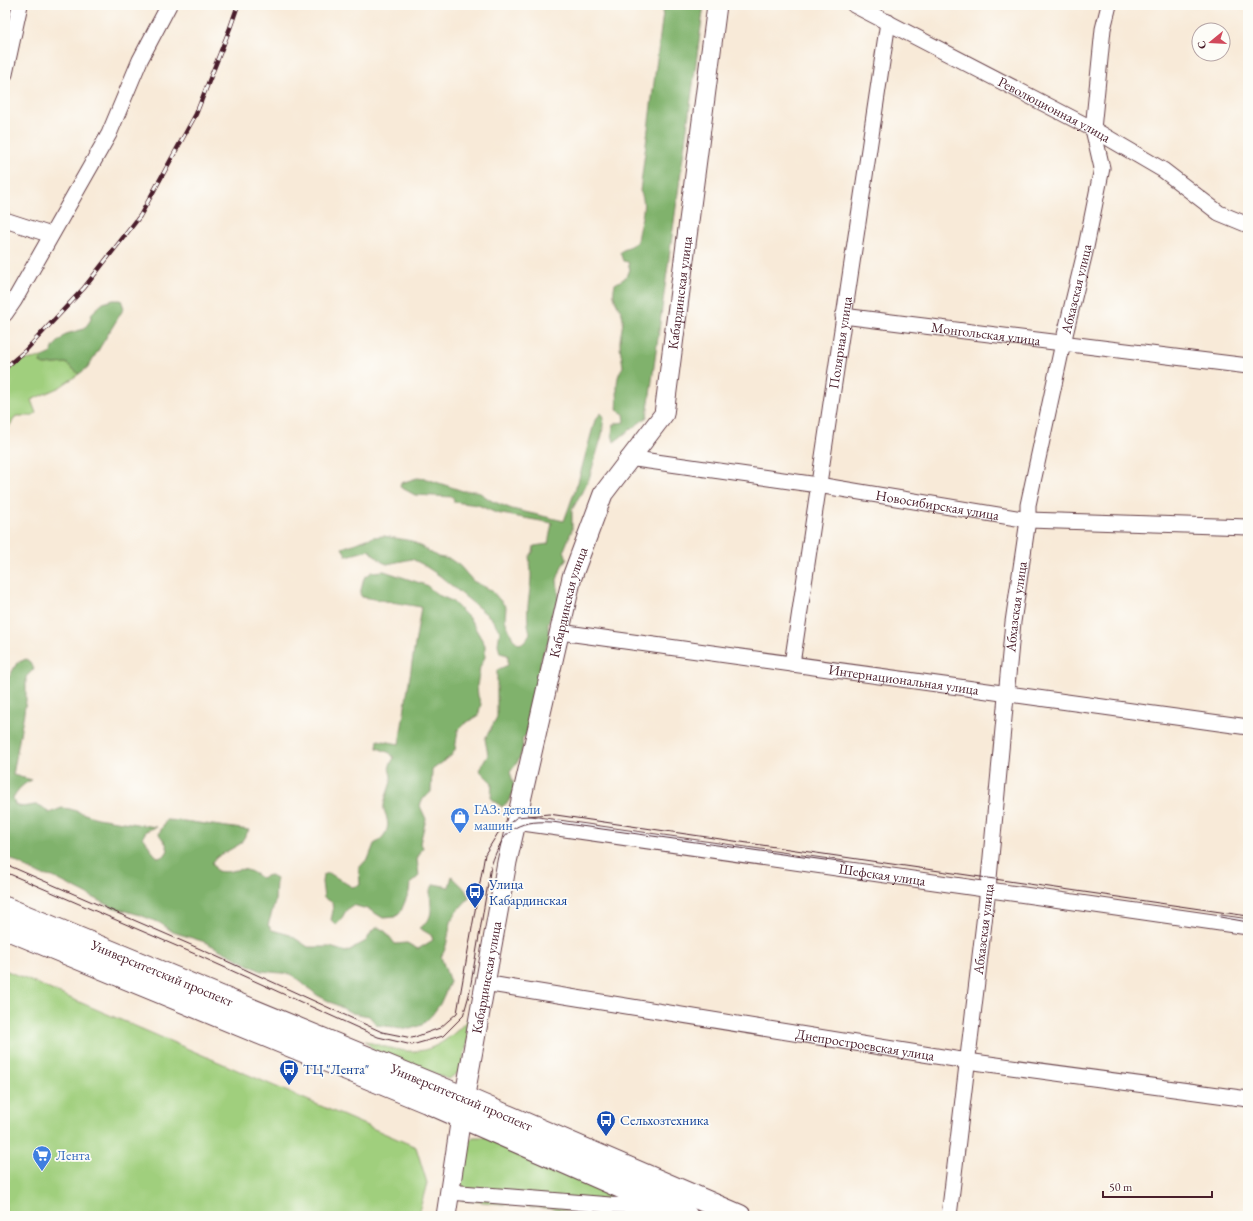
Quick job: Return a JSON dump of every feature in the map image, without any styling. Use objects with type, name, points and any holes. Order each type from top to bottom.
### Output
[{"type":"highway","name":"Университетский проспект","points":[[5,908],[463,1107],[687,1216]]},
{"type":"highway","name":"Университетский проспект","points":[[5,928],[740,1216]]},
{"type":"street","points":[[5,74],[20,5]]},
{"type":"street","points":[[5,314],[14,301],[109,134],[140,60],[169,5]]},
{"type":"street","name":"Кабардинская улица","points":[[446,1216],[484,982],[516,822],[572,577],[603,494],[628,458],[664,414],[717,5]]},
{"type":"street","name":"Революционная улица","points":[[854,5],[1093,129],[1163,170],[1219,213],[1248,225]]},
{"type":"street","name":"Абхазская улица","points":[[949,1216],[988,889],[1005,693],[1013,622],[1028,520],[1028,505],[1063,343],[1085,252],[1102,168],[1093,129],[1103,29],[1110,5]]},
{"type":"street","name":"Полярная улица","points":[[792,664],[888,22]]},
{"type":"street","points":[[5,220],[51,234]]},
{"type":"street","name":"Монгольская улица","points":[[843,316],[1248,366]]},
{"type":"street","name":"Новосибирская улица","points":[[628,458],[818,485],[1028,520],[1248,527]]},
{"type":"street","name":"Интернациональная улица","points":[[560,632],[1248,727]]},
{"type":"street","name":"Шефская улица","points":[[516,822],[1248,927]]},
{"type":"street","name":"Днепростроевская улица","points":[[484,982],[967,1061],[1248,1099]]},
{"type":"street","points":[[449,1192],[610,1205],[666,1207]]},
{"type":"green space","points":[[664,5],[704,5],[647,417],[614,442],[612,434],[613,426],[617,423],[625,422],[624,414],[617,410],[617,382],[623,367],[620,342],[623,320],[621,310],[615,300],[614,291],[615,284],[625,278],[630,270],[628,262],[623,261],[620,252],[637,242],[642,216],[643,203],[640,191]]},
{"type":"green space","points":[[113,300],[121,300],[124,308],[88,367],[79,374],[66,363],[44,365],[40,363],[42,357],[51,353],[54,346],[66,334],[84,329],[90,321],[92,313],[103,303]]},
{"type":"green space","points":[[42,357],[40,363],[45,365],[66,363],[79,374],[60,387],[31,400],[36,413],[31,416],[16,416],[5,433],[5,374],[20,361]]},
{"type":"green space","points":[[601,413],[604,418],[602,435],[589,479],[572,510],[572,530],[564,550],[567,559],[562,566],[557,580],[559,599],[548,623],[549,642],[545,648],[541,660],[539,687],[532,700],[532,714],[528,733],[522,739],[522,753],[510,772],[515,788],[510,800],[502,807],[491,798],[492,783],[479,770],[488,755],[485,739],[497,717],[497,670],[508,665],[508,655],[500,653],[498,644],[500,631],[491,618],[440,576],[422,564],[412,559],[387,564],[382,562],[369,550],[347,556],[342,548],[373,537],[384,536],[412,541],[438,557],[450,559],[460,566],[473,581],[491,590],[506,607],[505,620],[513,639],[519,644],[525,642],[530,633],[527,615],[531,576],[529,557],[533,552],[534,546],[548,544],[552,523],[496,513],[478,505],[454,502],[453,497],[415,495],[400,487],[401,483],[417,478],[427,479],[463,491],[477,491],[492,501],[512,509],[564,521],[578,482],[595,420]]},
{"type":"green space","points":[[384,571],[426,585],[438,595],[452,601],[470,619],[485,645],[485,657],[480,667],[477,686],[481,704],[478,716],[464,724],[458,730],[455,750],[451,756],[432,770],[431,792],[423,799],[420,806],[426,819],[420,843],[423,847],[417,859],[419,876],[410,884],[409,892],[401,911],[395,917],[383,918],[370,910],[353,905],[347,909],[341,920],[336,925],[331,920],[333,911],[332,902],[324,898],[322,882],[323,875],[329,873],[352,887],[360,885],[359,868],[369,857],[374,844],[383,837],[387,830],[388,823],[384,805],[391,781],[389,768],[394,758],[390,753],[377,748],[378,740],[399,744],[421,607],[362,597],[360,594],[364,578],[372,572]]},
{"type":"green space","points":[[26,659],[30,662],[34,669],[26,677],[26,701],[13,775],[32,780],[17,792],[13,798],[15,805],[26,807],[37,805],[44,808],[49,813],[62,808],[70,809],[97,818],[156,827],[146,831],[143,837],[154,854],[159,858],[165,855],[168,850],[159,834],[166,820],[249,830],[240,844],[217,857],[212,863],[217,871],[224,872],[243,869],[254,873],[261,878],[269,875],[276,879],[275,902],[268,925],[272,930],[290,935],[308,947],[330,947],[346,952],[366,941],[372,931],[378,927],[386,932],[395,944],[407,943],[418,949],[433,940],[431,935],[419,928],[428,921],[430,916],[430,890],[434,884],[449,887],[452,876],[463,887],[469,897],[455,914],[451,922],[444,952],[441,957],[450,982],[440,1004],[432,1015],[422,1025],[410,1029],[377,1025],[369,1016],[352,1013],[317,995],[291,974],[261,971],[205,942],[173,932],[160,923],[140,915],[112,907],[53,877],[41,875],[5,855],[5,684],[17,663]]},
{"type":"green space","points":[[5,970],[416,1147],[427,1183],[418,1216],[5,1216]]},
{"type":"green space","points":[[475,1011],[460,1072],[448,1079],[375,1051],[365,1041],[408,1051],[428,1049],[446,1040],[462,1026]]},
{"type":"green space","points":[[473,1137],[488,1137],[660,1212],[658,1216],[625,1216],[462,1200],[463,1158],[468,1143]]},
{"type":"tram line","points":[[5,864],[198,948],[382,1032],[412,1038],[440,1028],[457,1013],[485,854],[498,833],[517,817],[549,814],[1248,916]]},
{"type":"tram line","points":[[5,872],[195,954],[378,1037],[412,1045],[443,1036],[463,1016],[469,995],[491,866],[500,844],[512,830],[519,826],[528,823],[552,822],[846,863]]},
{"type":"tram line","points":[[1220,917],[1248,922]]},
{"type":"railway","points":[[5,368],[25,351],[84,288],[140,216],[196,114],[238,5]]},
{"type":"place","name":"ГАЗ: детали машин","points":[[460,834]]},
{"type":"place","name":"Улица Кабардинская","points":[[475,909]]},
{"type":"place","name":"ТЦ \"Лента\"","points":[[289,1086]]},
{"type":"place","name":"Сельхозтехника","points":[[606,1137]]},
{"type":"place","name":"Лента","points":[[42,1172]]}]
